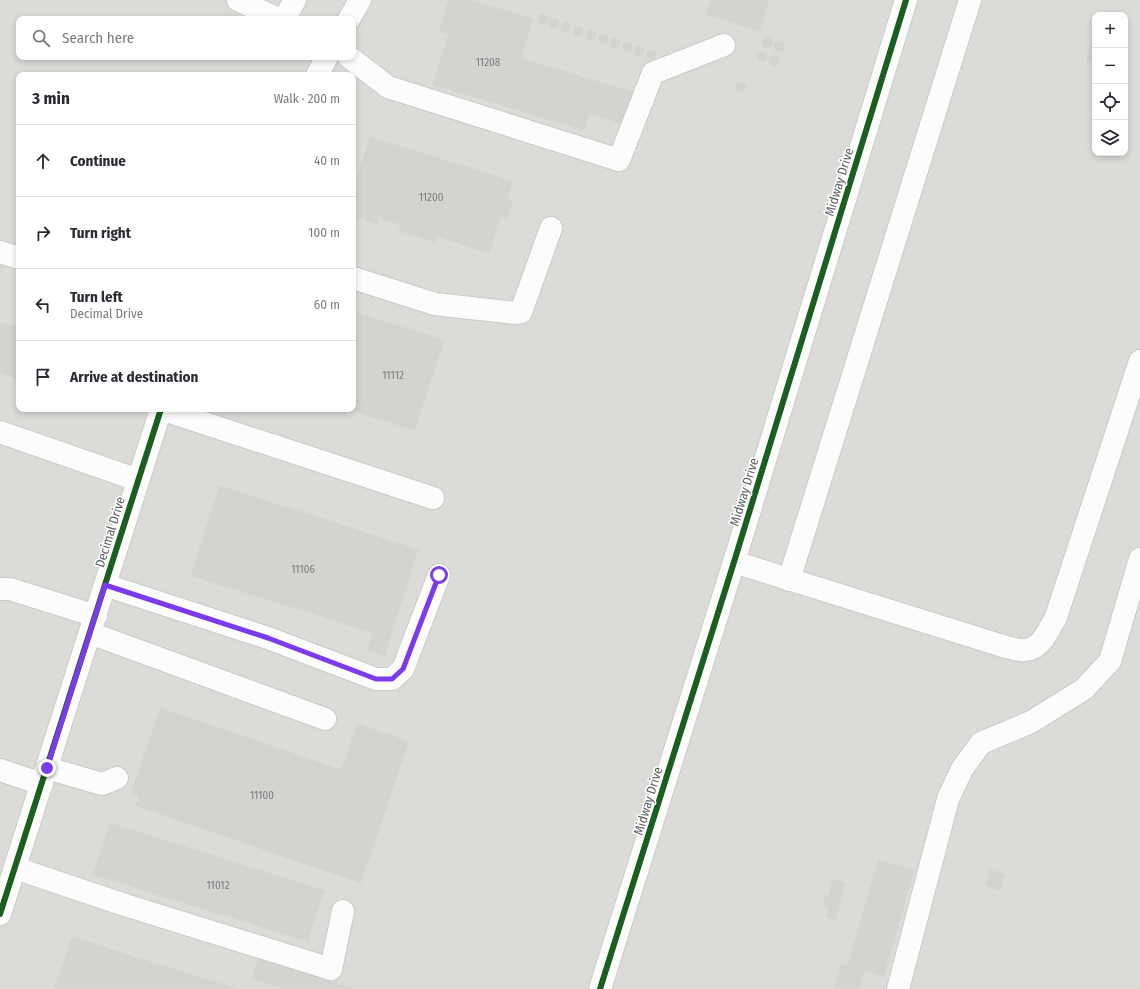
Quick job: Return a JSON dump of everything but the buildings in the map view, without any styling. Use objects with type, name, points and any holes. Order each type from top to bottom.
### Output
[{"type":"street","points":[[238,0],[272,16]]},
{"type":"street","points":[[286,16],[295,0]]},
{"type":"street","points":[[351,16],[360,0]]},
{"type":"street","name":"Midway Drive","points":[[600,989],[734,562],[906,0]]},
{"type":"street","points":[[789,580],[970,0]]},
{"type":"street","points":[[353,60],[388,87],[619,160],[653,73],[724,45]]},
{"type":"street","points":[[319,72],[325,60]]},
{"type":"street","points":[[356,279],[435,304],[516,313],[522,312],[551,228]]},
{"type":"street","points":[[0,252],[16,257]]},
{"type":"street","points":[[734,562],[1006,647],[1023,650],[1035,647],[1045,637],[1056,617],[1140,361]]},
{"type":"street","name":"Decimal Drive","points":[[0,914],[160,412]]},
{"type":"street","points":[[170,412],[433,498]]},
{"type":"street","points":[[0,432],[138,480]]},
{"type":"street","points":[[898,989],[948,799],[962,769],[982,743],[1031,722],[1078,693],[1084,689],[1110,661],[1140,559]]},
{"type":"street","points":[[105,585],[268,638],[376,679],[392,679],[403,669],[439,575]]},
{"type":"street","points":[[0,589],[10,589],[325,719]]},
{"type":"street","points":[[0,770],[102,784],[117,778]]},
{"type":"street","points":[[15,868],[125,905],[330,969],[343,911]]},
{"type":"shaded area","points":[[0,0],[1140,0],[1140,989],[0,989]]},
{"type":"cycle path","points":[[600,989],[734,562],[906,0]]},
{"type":"cycle path","points":[[0,914],[160,412]]},
{"type":"route","points":[[47,768],[105,585],[268,638],[376,679],[392,679],[403,669],[439,575]]}]
